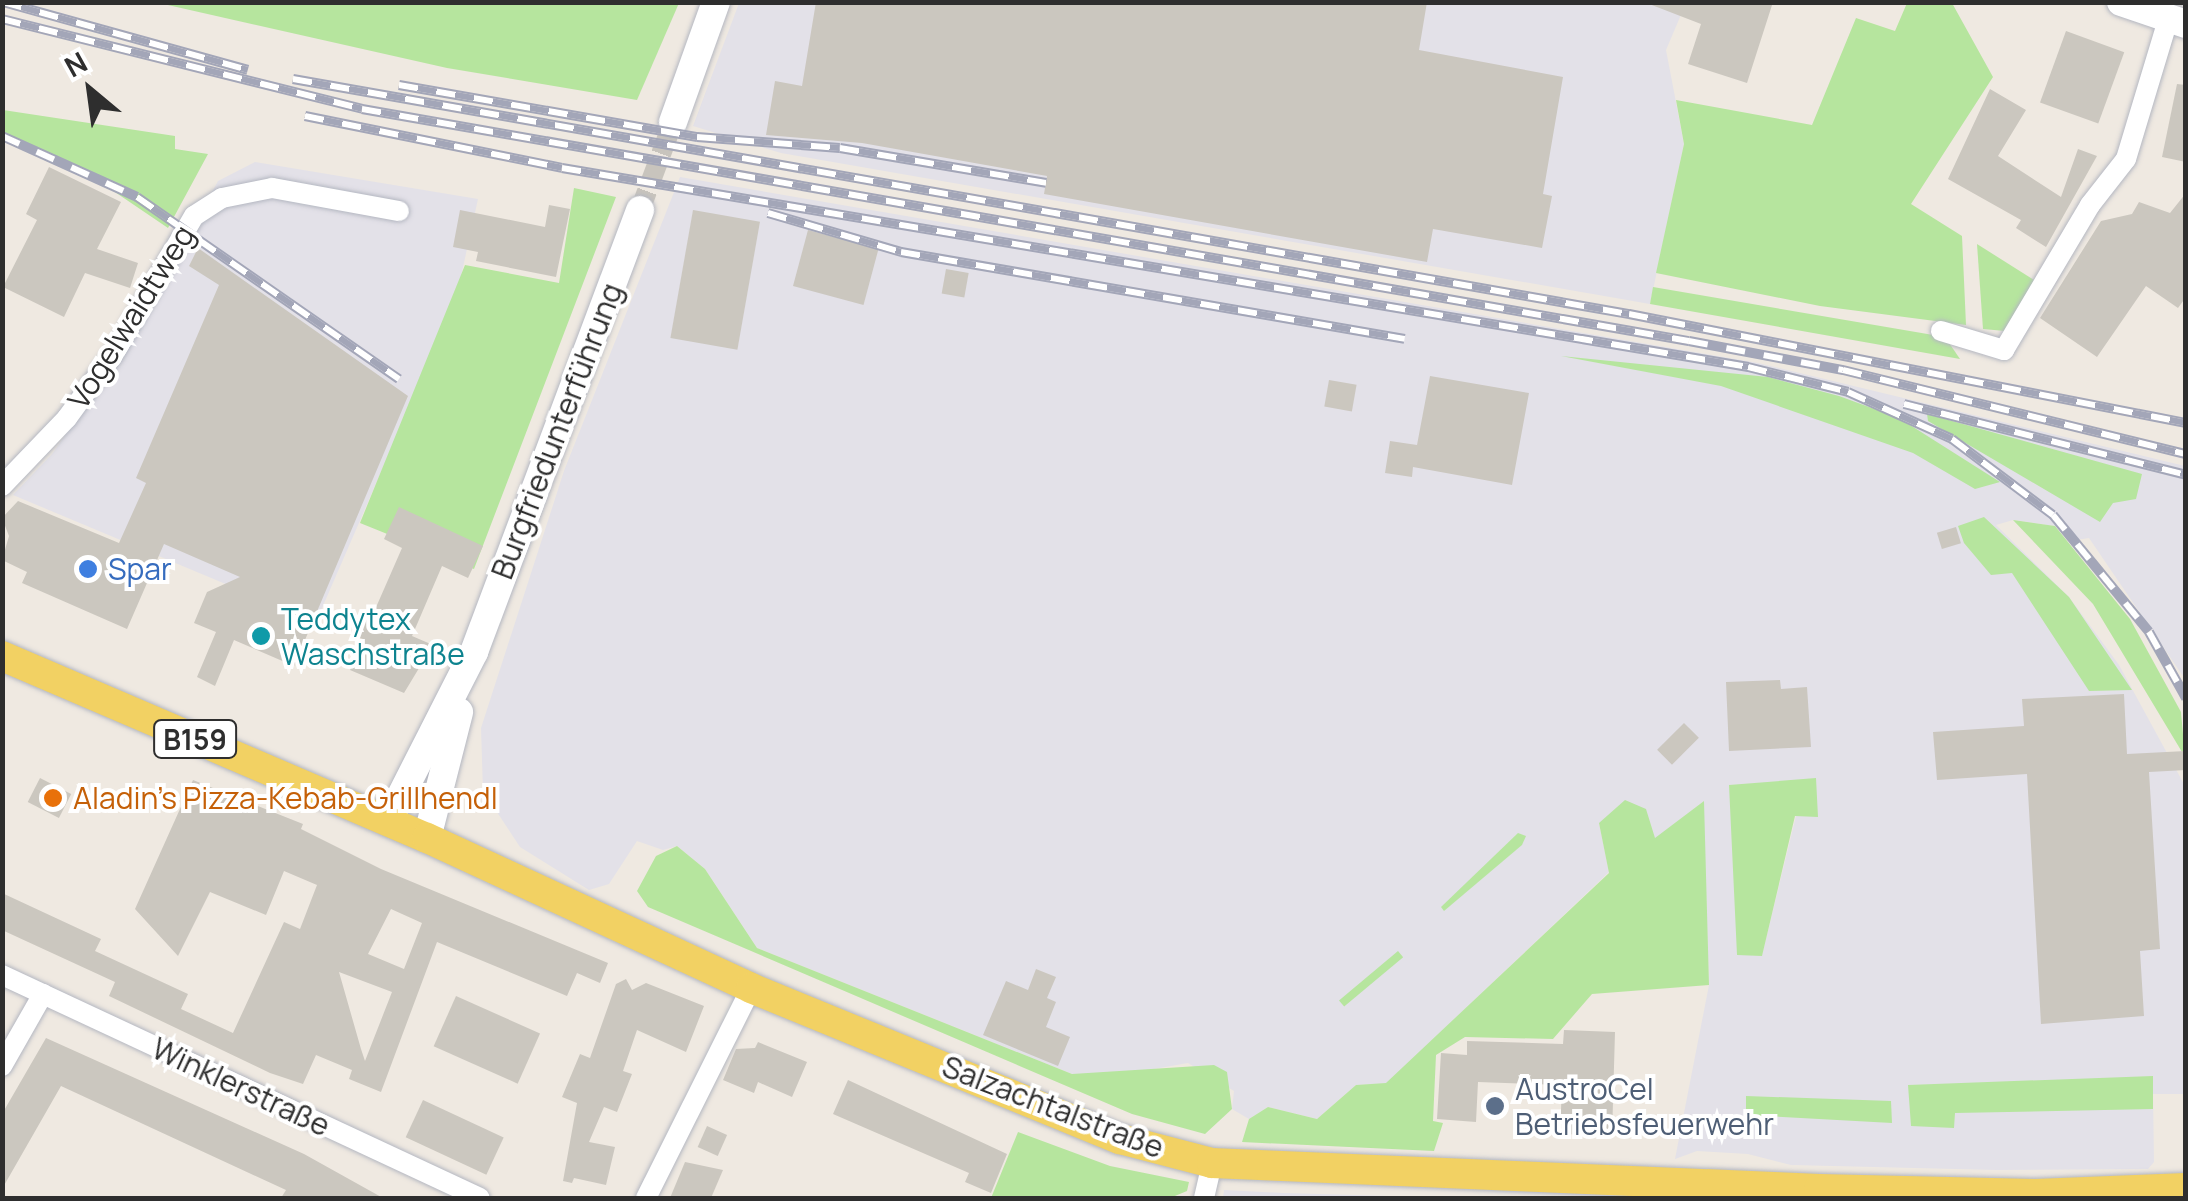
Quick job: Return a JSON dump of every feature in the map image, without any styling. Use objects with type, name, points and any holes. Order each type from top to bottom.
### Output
[{"type":"main road","name":"Salzachtalstraße","points":[[2,656],[388,820],[750,988],[1120,1139],[1212,1163],[1819,1189],[2034,1194],[2186,1188]]},
{"type":"street","points":[[673,122],[716,2]]},
{"type":"street","points":[[1941,332],[2004,350],[2090,204],[2126,159],[2177,22],[2120,2]]},
{"type":"street","name":"Vogelwaidtweg","points":[[2,486],[67,418],[112,356],[194,216],[222,198],[272,188],[399,211]]},
{"type":"street","name":"Burgfriedunterführung","points":[[427,838],[474,652],[640,210]]},
{"type":"street","name":"Burgfriedunterführung","points":[[388,820],[474,652]]},
{"type":"street","name":"Winklerstraße","points":[[2,975],[480,1198]]},
{"type":"street","points":[[646,1198],[750,988]]},
{"type":"street","points":[[2,1066],[43,994]]},
{"type":"street","points":[[1204,1198],[1212,1163]]},
{"type":"shaded area","points":[[739,3],[1686,3],[1666,50],[1684,144],[1650,304],[781,153],[693,126]]},
{"type":"shaded area","points":[[255,162],[478,199],[456,299],[316,622],[13,495],[52,454],[138,333],[218,181]]},
{"type":"shaded area","points":[[680,177],[1758,363],[2185,466],[2185,679],[2089,538],[2070,541],[2055,526],[2013,520],[1996,525],[2069,597],[2119,665],[2185,786],[2185,1094],[2153,1094],[2154,1162],[2148,1169],[1791,1165],[1748,1154],[1697,1151],[1675,1159],[1709,985],[1703,802],[1655,839],[1599,823],[1609,872],[1386,1084],[1356,1085],[1317,1119],[1268,1107],[1249,1119],[1232,1109],[1234,1091],[1188,1063],[1114,1076],[1072,1074],[757,948],[705,869],[677,846],[663,850],[637,841],[609,884],[589,890],[520,847],[483,791],[481,728],[564,471]],"holes":[[[1729,786],[1818,816],[1796,816],[1762,955]]]},
{"type":"shaded area","points":[[1224,1190],[1283,1193],[1459,1198],[1223,1198]]},
{"type":"green space","points":[[159,3],[679,3],[637,100],[447,68]]},
{"type":"green space","points":[[1907,3],[1952,3],[1993,77],[1911,204],[1962,236],[1966,325],[1820,306],[1656,273],[1684,144],[1676,100],[1812,125],[1856,18],[1895,31]]},
{"type":"green space","points":[[3,110],[175,136],[175,149],[208,154],[168,228],[109,188],[3,141]]},
{"type":"green space","points":[[574,188],[616,197],[474,569],[360,523],[465,265],[559,283]]},
{"type":"green space","points":[[1977,244],[2034,280],[2005,331],[1983,329]]},
{"type":"green space","points":[[1653,287],[1945,337],[1960,359],[1650,304]]},
{"type":"green space","points":[[1561,356],[1768,377],[1839,396],[1899,418],[2000,482],[1975,489],[1913,453],[1721,386]]},
{"type":"green space","points":[[1927,414],[2142,474],[2136,499],[2113,503],[2100,522],[1928,421]]},
{"type":"green space","points":[[1984,517],[2069,597],[2132,690],[2089,691],[2012,573],[1991,575],[1964,543],[1958,526]]},
{"type":"green space","points":[[2013,520],[2055,526],[2130,619],[2181,712],[2185,757],[2093,604]]},
{"type":"green space","points":[[1816,778],[1818,817],[1795,816],[1762,956],[1737,955],[1729,785]]},
{"type":"green space","points":[[1625,800],[1646,809],[1655,838],[1704,801],[1709,985],[1592,994],[1553,1039],[1465,1037],[1436,1055],[1433,1121],[1443,1123],[1434,1151],[1242,1142],[1249,1119],[1268,1107],[1317,1119],[1356,1085],[1386,1083],[1609,873],[1599,823]]},
{"type":"green space","points":[[1518,833],[1526,836],[1522,845],[1444,911],[1441,907]]},
{"type":"green space","points":[[677,846],[705,869],[757,948],[1072,1074],[1214,1065],[1227,1072],[1232,1109],[1205,1134],[1132,1114],[648,907],[637,891],[656,856]]},
{"type":"green space","points":[[1398,951],[1403,957],[1344,1007],[1339,1000]]},
{"type":"green space","points":[[2153,1076],[2153,1109],[1955,1113],[1954,1128],[1911,1126],[1908,1085]]},
{"type":"green space","points":[[1746,1096],[1891,1101],[1892,1123],[1746,1115]]},
{"type":"green space","points":[[1018,1132],[1110,1166],[1189,1182],[1187,1191],[1170,1198],[991,1198]]},
{"type":"building","points":[[816,2],[1427,2],[1419,50],[1563,77],[1543,194],[1552,196],[1542,248],[1433,229],[1427,262],[1044,194],[1047,176],[862,143],[766,135],[775,81],[802,86]]},
{"type":"building","points":[[1644,2],[1773,2],[1747,83],[1688,64],[1701,24]]},
{"type":"building","points":[[2066,31],[2124,52],[2098,124],[2040,102]]},
{"type":"building","points":[[2177,84],[2186,85],[2186,162],[2162,157]]},
{"type":"building","points":[[1990,89],[2026,110],[1998,156],[2061,197],[2078,149],[2097,156],[2046,247],[2016,228],[2021,220],[1948,179]]},
{"type":"building","points":[[49,167],[121,202],[97,249],[138,263],[130,288],[85,273],[64,317],[3,287],[37,220],[26,214]]},
{"type":"building","points":[[2186,193],[2186,297],[2178,308],[2146,286],[2097,357],[2040,318],[2101,221],[2132,214],[2139,202],[2170,213]]},
{"type":"building","points":[[549,205],[570,209],[556,277],[476,261],[478,252],[453,247],[460,210],[545,227]]},
{"type":"building","points":[[693,210],[760,222],[737,350],[670,338]]},
{"type":"building","points":[[808,230],[879,249],[864,305],[793,286]]},
{"type":"building","points":[[198,248],[408,396],[294,666],[234,640],[215,686],[197,677],[216,632],[194,623],[207,592],[240,577],[164,544],[127,629],[22,583],[27,572],[2,560],[9,536],[2,518],[18,501],[119,543],[146,483],[136,478],[219,285],[189,266]]},
{"type":"building","points":[[946,269],[969,273],[964,298],[942,294]]},
{"type":"building","points":[[1430,376],[1529,393],[1512,485],[1413,467],[1412,477],[1385,473],[1390,441],[1417,445]]},
{"type":"building","points":[[1329,380],[1357,385],[1352,411],[1324,407]]},
{"type":"building","points":[[399,507],[483,546],[468,578],[442,566],[412,636],[433,645],[404,693],[350,670],[363,639],[354,636],[362,617],[370,621],[402,548],[384,539]]},
{"type":"building","points":[[1956,527],[1961,543],[1942,549],[1937,533]]},
{"type":"building","points":[[1780,680],[1781,689],[1807,687],[1811,747],[1729,751],[1726,682]]},
{"type":"building","points":[[2124,694],[2127,754],[2186,751],[2186,770],[2149,772],[2160,949],[2140,951],[2144,1016],[2041,1024],[2027,774],[1937,780],[1933,732],[2024,726],[2022,699]]},
{"type":"building","points":[[1684,723],[1699,738],[1672,765],[1657,750]]},
{"type":"building","points":[[40,778],[71,794],[59,818],[28,802]]},
{"type":"building","points":[[193,780],[303,824],[301,829],[381,869],[608,963],[600,983],[577,973],[567,996],[437,942],[381,1092],[349,1079],[352,1070],[316,1055],[303,1084],[270,1073],[109,996],[115,982],[2,930],[2,893],[101,939],[95,951],[188,994],[181,1009],[233,1033],[284,922],[300,929],[317,885],[284,871],[266,915],[210,892],[178,956],[135,909]],"holes":[[[391,909],[422,923],[404,969],[368,954]],[[339,972],[392,992],[365,1061],[361,1049]]]},
{"type":"building","points":[[1036,969],[1056,977],[1047,998],[1056,1002],[1046,1027],[1070,1037],[1058,1066],[983,1035],[1006,981],[1028,990]]},
{"type":"building","points":[[626,979],[632,990],[646,983],[704,1006],[686,1052],[637,1030],[623,1071],[632,1074],[617,1112],[604,1107],[589,1142],[615,1147],[606,1185],[574,1178],[572,1183],[563,1181],[577,1103],[562,1097],[580,1054],[590,1058],[616,984]]},
{"type":"building","points":[[456,996],[540,1033],[518,1084],[434,1046]]},
{"type":"building","points":[[1564,1030],[1615,1032],[1612,1136],[1560,1134],[1562,1085],[1478,1082],[1476,1122],[1437,1119],[1441,1053],[1467,1055],[1467,1041],[1563,1044]]},
{"type":"building","points":[[46,1038],[304,1154],[383,1198],[281,1198],[286,1190],[61,1086],[2,1189],[2,1114]]},
{"type":"building","points":[[758,1042],[807,1062],[792,1097],[758,1082],[754,1093],[723,1080],[736,1049],[755,1048]]},
{"type":"building","points":[[848,1080],[1007,1154],[991,1193],[965,1182],[969,1173],[833,1114]]},
{"type":"building","points":[[423,1100],[504,1138],[486,1175],[406,1137]]},
{"type":"building","points":[[707,1126],[727,1135],[718,1156],[698,1147]]},
{"type":"building","points":[[685,1162],[723,1170],[711,1198],[670,1198]]},
{"type":"tunnel","points":[[640,210],[673,122]]},
{"type":"railway","points":[[3,2],[248,70]]},
{"type":"railway","points":[[2,19],[362,109],[1843,370],[2186,454]]},
{"type":"railway","points":[[293,79],[1629,314],[2186,423]]},
{"type":"railway","points":[[399,85],[697,137],[840,148],[1046,183]]},
{"type":"railway","points":[[305,116],[562,168],[1748,367],[1848,392],[1952,439],[2053,515],[2149,632],[2186,698]]},
{"type":"railway","points":[[2,136],[137,197],[399,379]]},
{"type":"railway","points":[[768,213],[901,252],[1405,339]]},
{"type":"railway","points":[[1904,404],[2186,475]]},
{"type":"place","name":"Spar","points":[[88,569]]},
{"type":"place","name":"Teddytex Waschstraße","points":[[261,636]]},
{"type":"place","name":"Aladin's Pizza-Kebab-Grillhendl","points":[[53,798]]},
{"type":"place","name":"AustroCel Betriebsfeuerwehr","points":[[1495,1106]]}]
